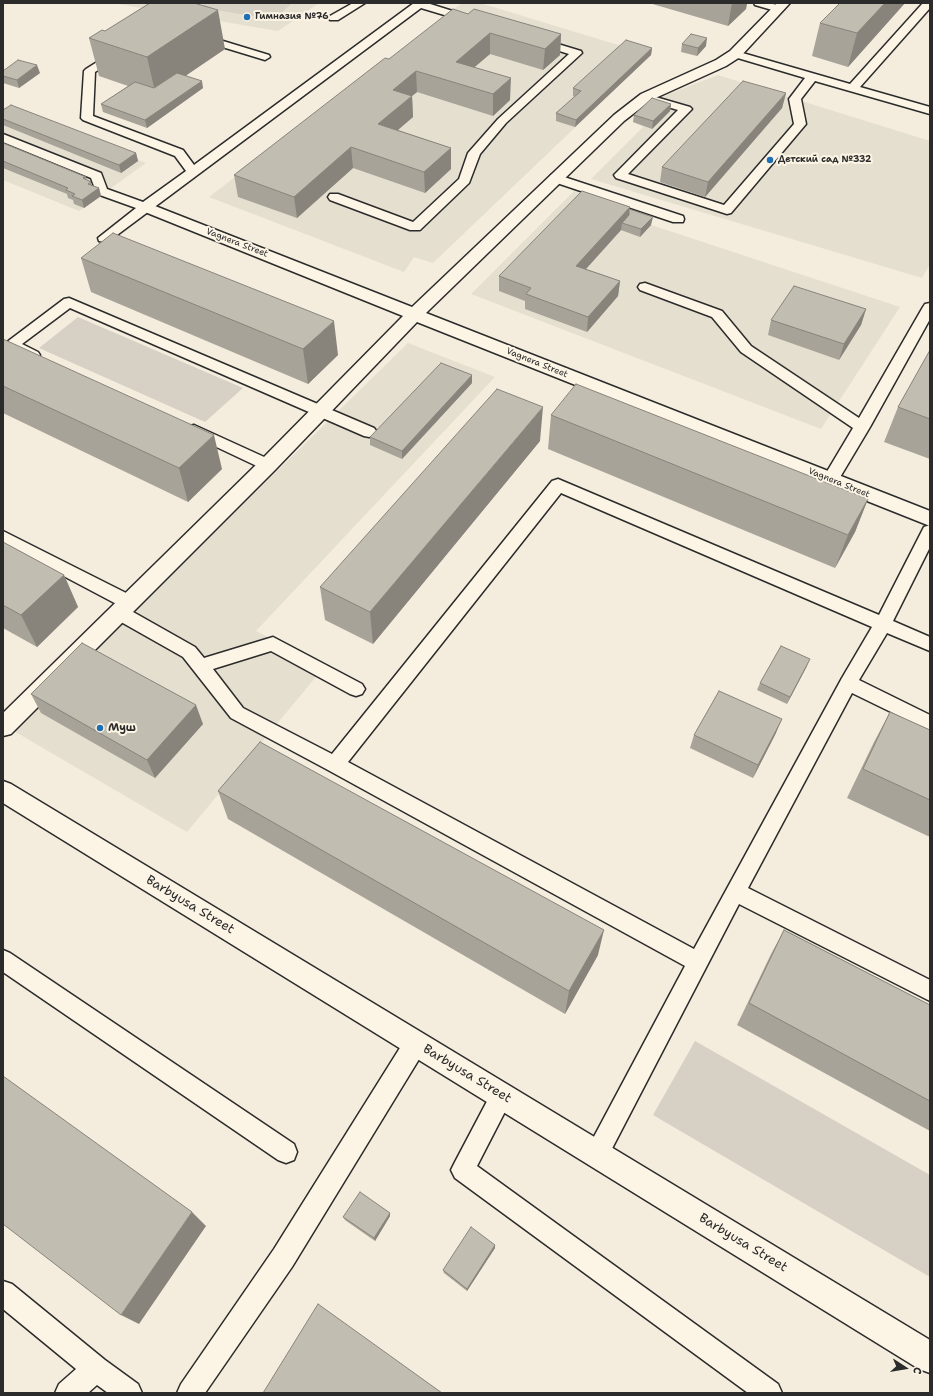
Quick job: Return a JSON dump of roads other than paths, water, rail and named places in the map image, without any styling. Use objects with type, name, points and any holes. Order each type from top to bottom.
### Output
[{"type":"street","points":[[3,727],[125,608],[322,411],[414,315],[619,118],[646,97],[721,63],[734,54],[782,6]]},
{"type":"street","name":"Vagnera Street","points":[[145,207],[930,519]]},
{"type":"street","name":"Barbyusa Street","points":[[3,791],[930,1358]]},
{"type":"lane","points":[[334,18],[360,3]]},
{"type":"lane","points":[[104,238],[417,3],[479,22]]},
{"type":"lane","points":[[759,3],[782,6]]},
{"type":"lane","points":[[852,89],[929,3]]},
{"type":"lane","points":[[193,34],[265,57]]},
{"type":"lane","points":[[334,197],[415,228],[464,180],[474,153],[502,121],[577,53],[525,37]]},
{"type":"lane","points":[[124,50],[90,71],[87,118],[179,153],[192,171]]},
{"type":"lane","points":[[734,54],[930,112]]},
{"type":"lane","points":[[646,97],[686,109],[620,175],[728,210],[800,124],[795,99],[812,77]]},
{"type":"lane","points":[[3,138],[97,176],[101,191],[145,207]]},
{"type":"lane","points":[[555,178],[678,219]]},
{"type":"lane","points":[[645,287],[717,314],[746,349],[862,427]]},
{"type":"lane","points":[[48,362],[12,345],[69,302],[369,432]]},
{"type":"lane","points":[[830,480],[930,307]]},
{"type":"lane","points":[[183,425],[268,465]]},
{"type":"lane","points":[[335,764],[558,485],[930,644]]},
{"type":"lane","points":[[597,1154],[735,892],[848,683],[883,624],[930,531]]},
{"type":"lane","points":[[3,537],[125,608],[189,652],[237,713],[335,764],[698,962]]},
{"type":"lane","points":[[200,666],[274,644],[356,688]]},
{"type":"lane","points":[[848,683],[930,723]]},
{"type":"lane","points":[[735,892],[930,991]]},
{"type":"lane","points":[[3,960],[286,1152]]},
{"type":"lane","points":[[190,1393],[283,1258],[416,1043]]},
{"type":"lane","points":[[502,1096],[463,1170],[769,1393]]},
{"type":"lane","points":[[3,1293],[96,1369],[129,1393]]},
{"type":"lane","points":[[68,1393],[96,1369]]},
{"type":"place","name":"Гимназия №76","points":[[247,17]]},
{"type":"place","name":"Детский cад №332","points":[[770,160]]},
{"type":"place","name":"Муш","points":[[100,728]]}]
